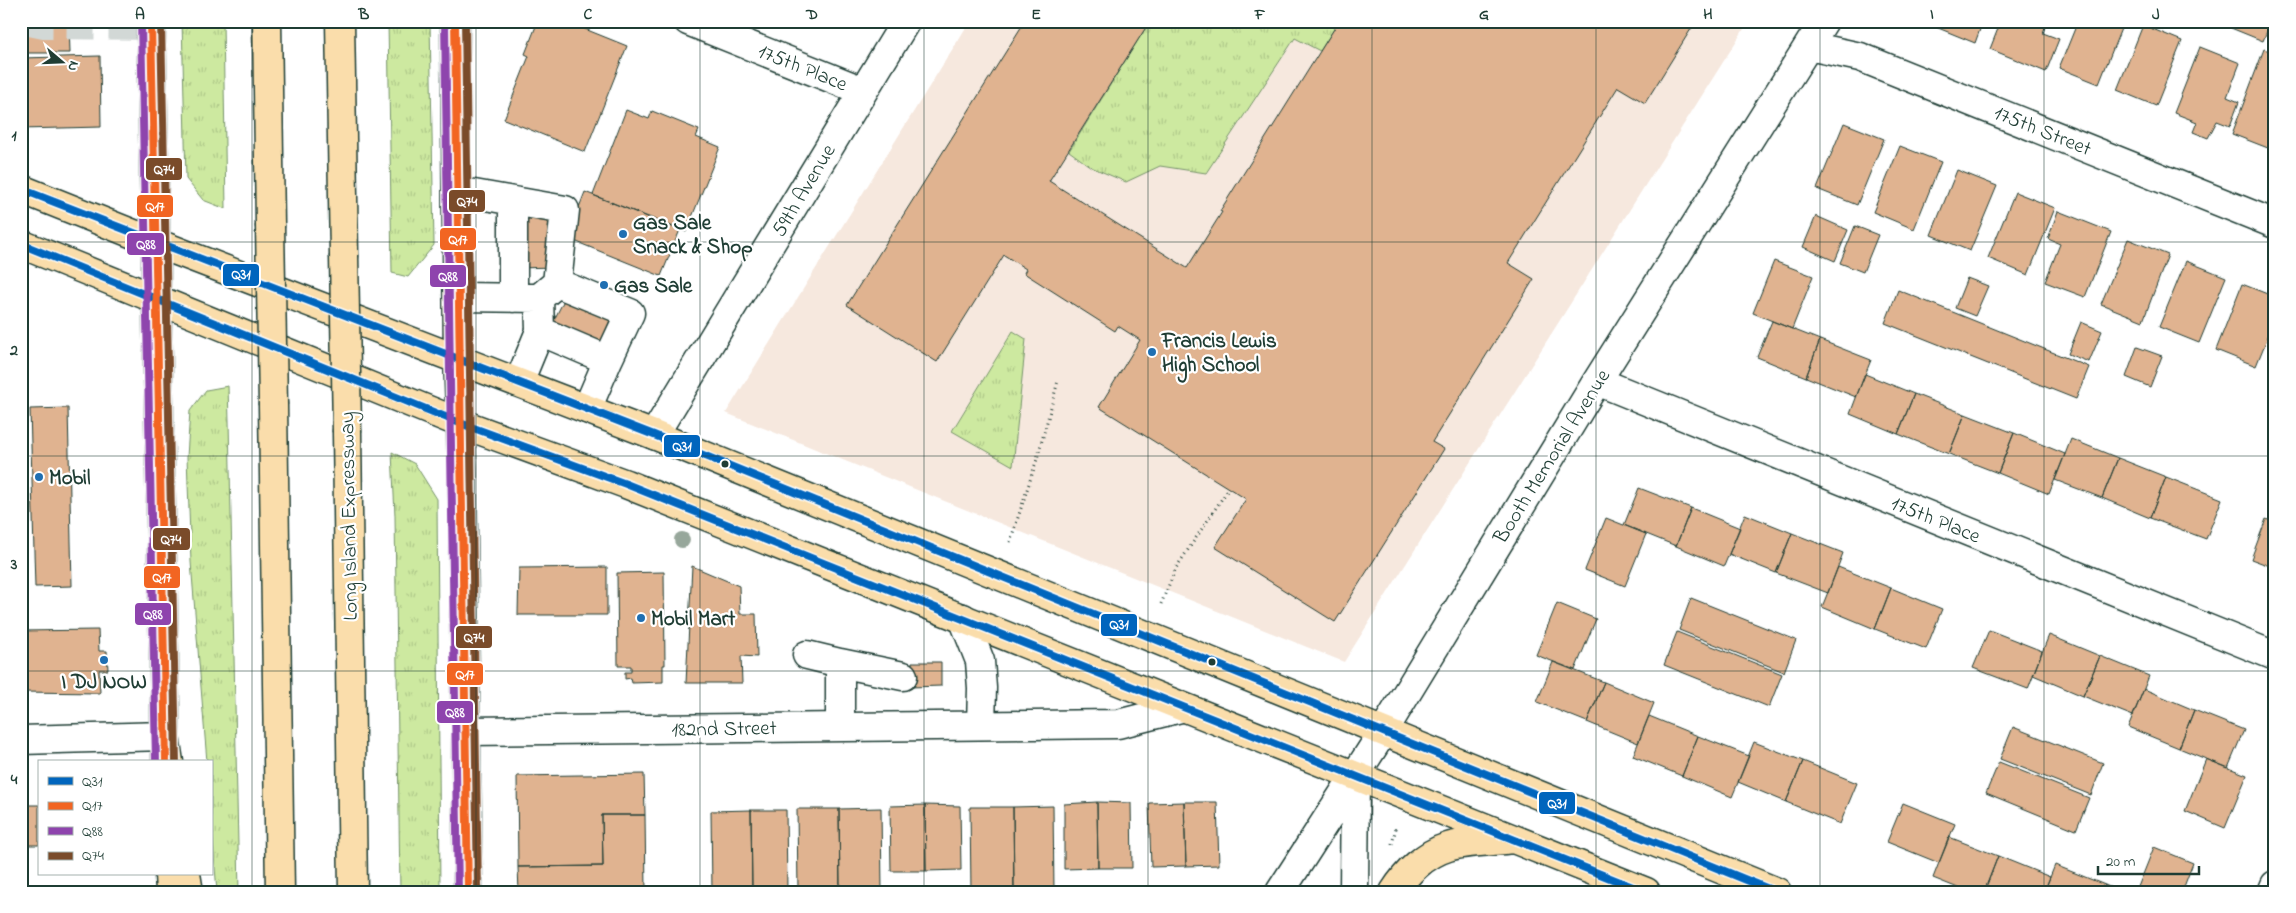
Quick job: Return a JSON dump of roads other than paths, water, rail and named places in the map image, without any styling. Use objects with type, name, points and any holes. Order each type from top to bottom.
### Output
[{"type":"main road","points":[[151,21],[166,753]]},
{"type":"main road","points":[[267,21],[280,892]]},
{"type":"main road","name":"Long Island Expressway","points":[[340,21],[354,892]]},
{"type":"main road","points":[[455,21],[459,297],[458,358],[462,466],[468,892]]},
{"type":"main road","points":[[21,190],[156,244],[458,358],[654,435],[1777,892]]},
{"type":"main road","points":[[21,244],[460,423],[626,484],[1646,892]]},
{"type":"main road","points":[[1394,892],[1402,879],[1420,861],[1447,847],[1516,839]]},
{"type":"main road","points":[[169,876],[170,892]]},
{"type":"main road","points":[[186,876],[189,892]]},
{"type":"street","name":"175th Place","points":[[688,21],[863,90]]},
{"type":"street","name":"59th Avenue","points":[[654,435],[906,21]]},
{"type":"street","name":"Booth Memorial Avenue","points":[[1280,892],[1383,732],[1596,381],[1824,21]]},
{"type":"street","name":"175th Street","points":[[1809,46],[1860,57],[2275,224]]},
{"type":"street","points":[[457,192],[565,210],[536,293]]},
{"type":"street","points":[[513,201],[536,293],[540,331],[519,382]]},
{"type":"street","points":[[459,297],[536,293],[630,313],[587,409]]},
{"type":"street","points":[[540,331],[608,360]]},
{"type":"street","name":"175th Place","points":[[1596,381],[2275,656]]},
{"type":"street","points":[[963,618],[980,661],[982,688],[981,725]]},
{"type":"street","points":[[807,655],[903,676]]},
{"type":"street","points":[[840,663],[840,726]]},
{"type":"street","name":"182nd Street","points":[[466,732],[1118,724],[1182,708]]},
{"type":"street","points":[[21,740],[166,753]]},
{"type":"street","points":[[1354,892],[1355,774]]},
{"type":"street","points":[[2272,892],[2275,885]]},
{"type":"tunnel","points":[[25,21],[44,25],[151,26]]},
{"type":"place","name":"Gas Sale Snack & Shop","points":[[623,234]]},
{"type":"place","name":"Gas Sale","points":[[604,285]]},
{"type":"place","name":"Francis Lewis High School","points":[[1152,352]]},
{"type":"place","name":"Mobil","points":[[39,477]]},
{"type":"place","name":"Mobil Mart","points":[[641,618]]},
{"type":"place","name":"I DJ NOW","points":[[104,660]]}]
